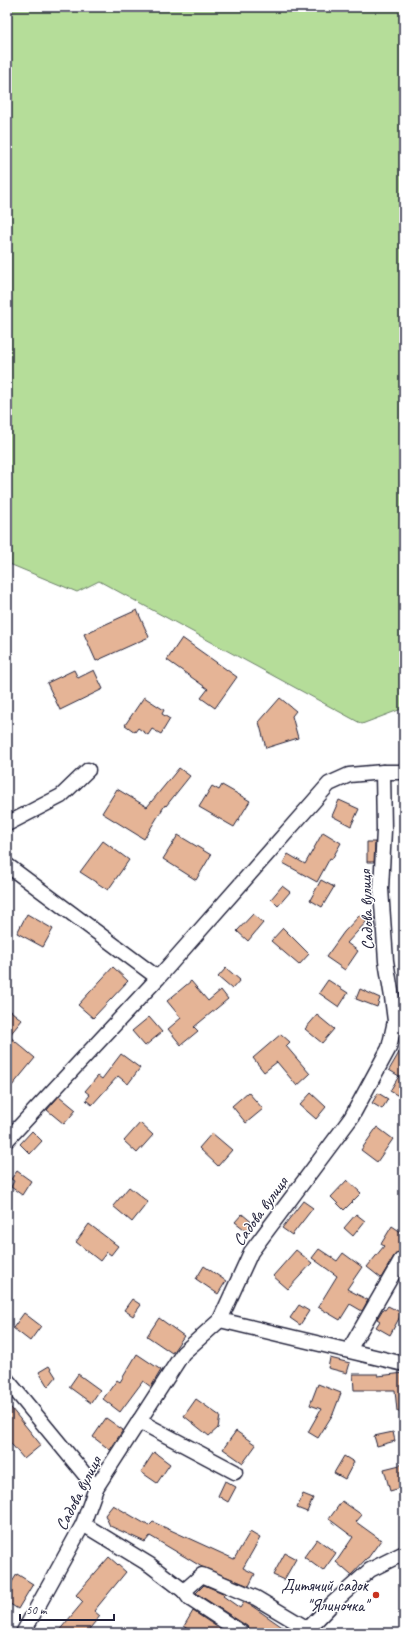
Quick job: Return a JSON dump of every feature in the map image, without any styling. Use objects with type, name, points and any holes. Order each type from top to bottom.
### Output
[{"type":"street","points":[[7,824],[61,796],[88,770]]},
{"type":"street","name":"Садова вулиця","points":[[23,1633],[83,1524],[96,1488],[183,1353],[220,1320],[251,1252],[350,1118],[389,1048],[395,1022],[398,999],[386,961],[381,888],[384,830],[383,772]]},
{"type":"street","points":[[7,1140],[158,978],[329,784],[349,775],[404,772]]},
{"type":"street","points":[[7,865],[158,978]]},
{"type":"street","points":[[349,1350],[401,1260],[404,1259]]},
{"type":"street","points":[[220,1320],[404,1364]]},
{"type":"street","points":[[7,1380],[96,1488]]},
{"type":"street","points":[[139,1421],[236,1472]]},
{"type":"street","points":[[83,1524],[150,1565],[184,1591],[190,1599],[242,1633]]},
{"type":"street","points":[[184,1591],[202,1575],[256,1598],[307,1631],[333,1603],[370,1570],[404,1553]]},
{"type":"green space","points":[[7,7],[404,7],[404,708],[362,724],[99,581],[77,592],[7,563]]},
{"type":"building","points":[[137,610],[149,637],[96,661],[84,634]]},
{"type":"building","points":[[182,638],[237,677],[215,708],[201,698],[208,689],[167,660]]},
{"type":"building","points":[[74,670],[78,678],[94,670],[103,689],[60,710],[47,683]]},
{"type":"building","points":[[144,697],[164,710],[162,714],[170,719],[161,734],[152,729],[148,735],[138,728],[135,732],[125,725]]},
{"type":"building","points":[[280,698],[296,711],[292,716],[298,738],[266,748],[259,722]]},
{"type":"building","points":[[179,768],[190,776],[166,806],[165,805],[144,839],[102,813],[117,789],[147,807]]},
{"type":"building","points":[[222,785],[250,801],[234,827],[199,807],[212,786],[219,790]]},
{"type":"building","points":[[339,800],[359,809],[351,826],[332,816]]},
{"type":"building","points":[[323,832],[341,843],[332,859],[330,858],[317,882],[283,863],[288,854],[305,864]]},
{"type":"building","points":[[178,835],[211,855],[196,880],[163,859]]},
{"type":"building","points":[[103,841],[129,860],[108,890],[80,872]]},
{"type":"building","points":[[367,842],[375,842],[374,862],[367,862]]},
{"type":"building","points":[[321,880],[334,887],[322,907],[310,900]]},
{"type":"building","points":[[282,886],[290,892],[278,906],[271,899]]},
{"type":"building","points":[[27,914],[53,929],[43,947],[17,933]]},
{"type":"building","points":[[253,914],[263,923],[248,941],[237,931]]},
{"type":"building","points":[[360,915],[367,921],[347,943],[358,951],[345,970],[326,957],[344,932]]},
{"type":"building","points":[[283,928],[309,954],[299,965],[271,941]]},
{"type":"building","points":[[113,967],[128,981],[93,1018],[78,1005]]},
{"type":"building","points":[[226,968],[240,980],[232,989],[218,977]]},
{"type":"building","points":[[328,980],[348,993],[339,1007],[319,993]]},
{"type":"building","points":[[191,981],[208,1001],[221,990],[228,999],[194,1027],[198,1031],[181,1045],[168,1029],[181,1018],[167,1001]]},
{"type":"building","points":[[360,989],[380,998],[377,1007],[356,999]]},
{"type":"building","points":[[7,1008],[22,1020],[9,1036],[35,1058],[7,1092]]},
{"type":"building","points":[[317,1015],[334,1029],[322,1043],[305,1029]]},
{"type":"building","points":[[149,1017],[162,1032],[145,1046],[132,1031]]},
{"type":"building","points":[[281,1034],[290,1042],[286,1046],[310,1074],[297,1086],[277,1062],[264,1072],[253,1058]]},
{"type":"building","points":[[404,1044],[404,1099],[390,1091],[399,1076],[389,1070]]},
{"type":"building","points":[[121,1054],[140,1068],[128,1084],[118,1076],[92,1105],[86,1100],[90,1095],[85,1091],[98,1076],[102,1079]]},
{"type":"building","points":[[248,1092],[263,1109],[246,1123],[232,1106]]},
{"type":"building","points":[[311,1093],[326,1107],[316,1119],[300,1105]]},
{"type":"building","points":[[378,1093],[388,1099],[382,1109],[372,1103]]},
{"type":"building","points":[[59,1096],[76,1110],[64,1124],[47,1110]]},
{"type":"building","points":[[140,1123],[153,1135],[137,1153],[124,1141]]},
{"type":"building","points":[[377,1127],[393,1139],[377,1162],[361,1150]]},
{"type":"building","points":[[32,1131],[42,1141],[30,1154],[20,1144]]},
{"type":"building","points":[[212,1133],[232,1150],[218,1166],[199,1148]]},
{"type":"building","points":[[17,1171],[31,1181],[22,1195],[11,1187],[14,1181],[11,1179]]},
{"type":"building","points":[[347,1180],[361,1193],[344,1210],[331,1197]]},
{"type":"building","points":[[129,1187],[148,1202],[132,1222],[113,1206]]},
{"type":"building","points":[[303,1201],[313,1208],[292,1235],[282,1228]]},
{"type":"building","points":[[242,1214],[254,1224],[248,1232],[235,1222]]},
{"type":"building","points":[[356,1214],[365,1221],[353,1236],[344,1228]]},
{"type":"building","points":[[89,1224],[118,1246],[111,1255],[107,1252],[100,1261],[76,1242]]},
{"type":"building","points":[[392,1226],[404,1234],[404,1251],[398,1252],[394,1256],[381,1278],[367,1267],[384,1246],[381,1244]]},
{"type":"building","points":[[319,1249],[337,1261],[343,1253],[362,1267],[347,1289],[368,1300],[362,1311],[350,1304],[340,1320],[318,1307],[337,1276],[312,1258]]},
{"type":"building","points":[[296,1250],[312,1263],[288,1289],[273,1276]]},
{"type":"building","points":[[204,1266],[226,1281],[218,1294],[196,1279]]},
{"type":"building","points":[[132,1299],[141,1305],[133,1316],[124,1310]]},
{"type":"building","points":[[299,1305],[309,1311],[300,1325],[290,1318]]},
{"type":"building","points":[[388,1306],[402,1313],[390,1335],[376,1327],[380,1321],[377,1319],[383,1309],[385,1310]]},
{"type":"building","points":[[24,1313],[41,1326],[30,1341],[13,1328]]},
{"type":"building","points":[[159,1318],[184,1336],[172,1353],[147,1336]]},
{"type":"building","points":[[137,1354],[161,1370],[151,1387],[143,1381],[120,1412],[103,1399],[117,1380],[120,1382]]},
{"type":"building","points":[[330,1358],[350,1363],[347,1373],[328,1368]]},
{"type":"building","points":[[49,1366],[56,1377],[48,1387],[39,1372]]},
{"type":"building","points":[[404,1373],[404,1411],[397,1411],[395,1390],[354,1390],[353,1374],[378,1374],[378,1376]]},
{"type":"building","points":[[78,1374],[100,1390],[91,1403],[69,1387]]},
{"type":"building","points":[[318,1384],[341,1393],[333,1414],[318,1438],[308,1432],[321,1409],[310,1405]]},
{"type":"building","points":[[196,1399],[220,1416],[218,1428],[209,1436],[184,1416]]},
{"type":"building","points":[[7,1403],[41,1445],[24,1459],[7,1439]]},
{"type":"building","points":[[106,1418],[123,1430],[110,1450],[93,1437]]},
{"type":"building","points":[[236,1431],[256,1445],[243,1463],[223,1449]]},
{"type":"building","points":[[393,1432],[395,1441],[377,1446],[374,1436]]},
{"type":"building","points":[[154,1452],[170,1464],[157,1483],[141,1472]]},
{"type":"building","points":[[344,1456],[354,1462],[345,1479],[334,1473]]},
{"type":"building","points":[[404,1464],[404,1487],[390,1491],[384,1469]]},
{"type":"building","points":[[225,1481],[236,1487],[228,1502],[218,1496]]},
{"type":"building","points":[[303,1494],[313,1498],[307,1512],[297,1508]]},
{"type":"building","points":[[342,1501],[362,1515],[356,1522],[381,1540],[368,1558],[351,1575],[336,1562],[353,1537],[329,1519]]},
{"type":"building","points":[[113,1505],[149,1526],[153,1522],[234,1559],[250,1532],[260,1538],[243,1568],[255,1574],[249,1586],[202,1567],[150,1536],[145,1542],[110,1526],[105,1515]]},
{"type":"building","points":[[317,1539],[336,1553],[323,1571],[304,1557]]},
{"type":"building","points":[[285,1553],[296,1559],[284,1580],[273,1575]]},
{"type":"building","points":[[109,1557],[126,1572],[94,1611],[100,1616],[86,1633],[57,1633],[83,1602],[76,1595]]},
{"type":"building","points":[[17,1574],[33,1584],[18,1609],[7,1602],[7,1590]]},
{"type":"building","points":[[204,1585],[225,1594],[223,1596],[240,1608],[244,1602],[252,1606],[291,1633],[250,1633],[247,1626],[196,1593]]},
{"type":"building","points":[[193,1611],[226,1633],[195,1633],[184,1626]]},
{"type":"place","name":"Дитячий садок \"Ялиночка\"","points":[[376,1595]]}]
